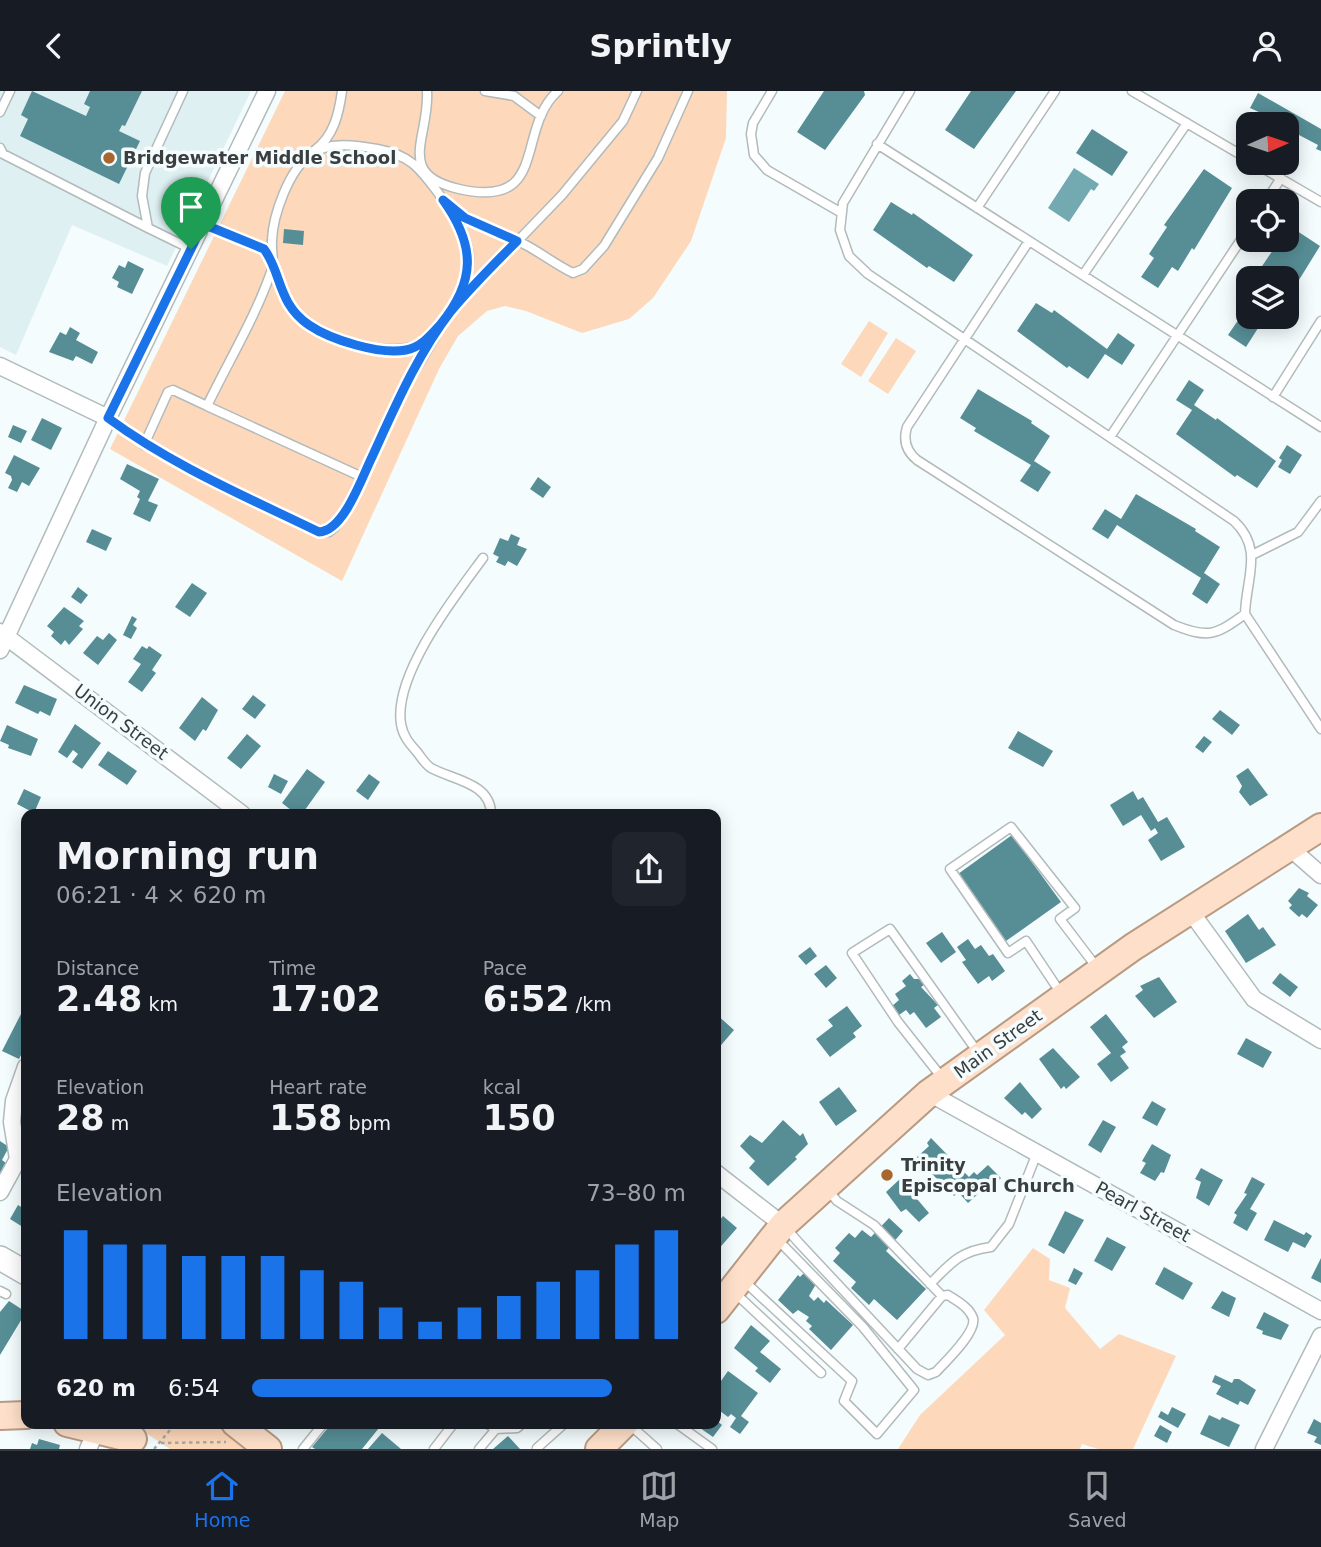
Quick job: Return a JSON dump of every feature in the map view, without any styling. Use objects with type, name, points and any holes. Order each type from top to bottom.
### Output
[{"type":"main road","name":"Main Street","points":[[730,1292],[779,1231],[937,1088],[1099,971],[1321,827]]},
{"type":"main road","points":[[0,1259],[21,1270]]},
{"type":"main road","points":[[88,1429],[123,1439]]},
{"type":"main road","points":[[599,1449],[616,1429]]},
{"type":"main road","points":[[232,1432],[268,1449]]},
{"type":"street","points":[[2,639],[267,91]]},
{"type":"street","points":[[0,366],[108,418]]},
{"type":"street","name":"Union Street","points":[[2,639],[235,809]]},
{"type":"street","points":[[1290,848],[1321,875]]},
{"type":"street","points":[[1191,912],[1254,999],[1321,1039]]},
{"type":"street","points":[[0,1192],[18,1159],[12,1122],[14,1101],[21,1081]]},
{"type":"street","name":"Pearl Street","points":[[937,1088],[1037,1153],[1321,1311]]},
{"type":"street","points":[[721,1178],[779,1231]]},
{"type":"street","points":[[1264,1449],[1321,1336]]},
{"type":"lane","points":[[0,112],[10,91]]},
{"type":"lane","points":[[148,228],[142,196],[145,173],[183,91]]},
{"type":"lane","points":[[207,406],[272,269],[272,239],[277,208],[294,175],[328,137],[335,123],[342,91]]},
{"type":"lane","points":[[108,418],[144,445],[183,467],[319,532],[335,527],[404,389],[466,282],[470,266],[468,249],[461,231],[419,163],[419,148],[428,110],[427,91]]},
{"type":"lane","points":[[485,91],[512,93],[541,116]]},
{"type":"lane","points":[[310,155],[328,147],[349,144],[377,149],[401,154],[441,184],[482,194],[502,192],[519,178],[530,155],[541,116],[549,99],[558,91]]},
{"type":"lane","points":[[203,224],[264,249],[278,286],[291,307],[309,325],[337,339],[384,351],[408,350],[427,340],[451,311],[562,195],[623,121],[637,91]]},
{"type":"lane","points":[[443,200],[465,218],[517,241],[573,273],[583,269],[604,246],[658,158],[688,91]]},
{"type":"lane","points":[[772,91],[753,123],[751,134],[754,155],[767,170],[840,212]]},
{"type":"lane","points":[[910,91],[846,195],[840,212],[841,240],[857,265],[1234,521],[1250,540],[1252,555],[1245,614],[1321,729]]},
{"type":"lane","points":[[977,208],[1055,91]]},
{"type":"lane","points":[[1132,91],[1236,152]]},
{"type":"lane","points":[[1083,275],[1187,123]]},
{"type":"lane","points":[[877,144],[1321,427]]},
{"type":"lane","points":[[1,154],[191,249]]},
{"type":"lane","points":[[1276,175],[1321,202]]},
{"type":"lane","points":[[1274,189],[1281,178]]},
{"type":"lane","points":[[1029,241],[907,427],[905,439],[912,456],[1174,625],[1199,634],[1211,635],[1245,614]]},
{"type":"lane","points":[[1110,437],[1236,247]]},
{"type":"lane","points":[[1273,397],[1321,321]]},
{"type":"lane","points":[[144,445],[169,392],[173,390],[362,477]]},
{"type":"lane","points":[[1252,555],[1298,532],[1321,501]]},
{"type":"lane","points":[[483,558],[427,640],[403,693],[401,716],[405,737],[429,767],[483,792],[491,809]]},
{"type":"lane","points":[[1063,997],[1026,941],[1008,953],[950,869],[1011,827],[1075,908],[1060,919],[1099,971]]},
{"type":"lane","points":[[937,1088],[898,1022],[852,953],[890,929],[980,1056]]},
{"type":"lane","points":[[930,1284],[955,1259],[970,1250],[991,1247],[1009,1224],[1037,1153]]},
{"type":"lane","points":[[825,1187],[837,1201],[874,1225],[942,1296]]},
{"type":"lane","points":[[730,1292],[852,1381],[844,1401],[877,1434],[914,1390],[779,1231]]},
{"type":"lane","points":[[779,1231],[917,1369],[928,1375],[936,1372],[972,1330],[973,1319],[966,1308],[948,1295],[942,1296],[898,1349]]},
{"type":"lane","points":[[730,1292],[821,1373]]},
{"type":"lane","points":[[303,1449],[319,1429]]},
{"type":"lane","points":[[434,1449],[449,1429]]},
{"type":"lane","points":[[479,1449],[496,1429]]},
{"type":"lane","points":[[537,1448],[558,1429]]},
{"type":"lane","points":[[626,1429],[657,1449]]},
{"type":"lane","points":[[684,1429],[712,1449]]},
{"type":"path","points":[[123,1439],[156,1429]]},
{"type":"path","points":[[123,1439],[232,1432]]},
{"type":"shaded area","name":"Bridgewater Middle School","points":[[0,91],[251,91],[167,266],[72,225],[16,355],[0,347]]},
{"type":"shaded area","points":[[285,91],[727,91],[726,138],[691,241],[653,298],[629,319],[582,333],[526,311],[505,306],[487,311],[458,336],[439,369],[342,581],[110,449]]},
{"type":"shaded area","points":[[869,321],[888,333],[861,377],[841,364]]},
{"type":"shaded area","points":[[896,338],[916,351],[888,394],[868,381]]},
{"type":"shaded area","points":[[1033,1248],[1050,1259],[1049,1280],[1070,1288],[1065,1308],[1100,1349],[1119,1334],[1176,1356],[1133,1449],[1098,1449],[1082,1444],[1080,1449],[898,1449],[920,1415],[1005,1335],[984,1310]]},
{"type":"shaded area","points":[[140,1429],[228,1429],[253,1449],[170,1449]]},
{"type":"water","points":[[1074,168],[1099,184],[1094,191],[1091,189],[1069,222],[1048,208]]},
{"type":"building","points":[[32,91],[86,116],[90,107],[84,104],[90,91],[142,91],[125,126],[122,125],[119,131],[140,141],[119,184],[20,136],[28,119],[21,115]]},
{"type":"building","points":[[824,91],[864,91],[865,95],[825,150],[797,132]]},
{"type":"building","points":[[971,91],[1016,91],[974,149],[945,130]]},
{"type":"building","points":[[1258,93],[1291,112],[1259,112],[1250,108]]},
{"type":"building","points":[[1299,116],[1321,129],[1321,151],[1316,149],[1318,145],[1299,135]]},
{"type":"building","points":[[1092,129],[1128,152],[1112,176],[1076,153]]},
{"type":"building","points":[[1204,169],[1232,188],[1194,250],[1192,248],[1178,271],[1172,267],[1158,288],[1141,277],[1154,258],[1149,254],[1167,227],[1164,225]]},
{"type":"building","points":[[891,202],[912,215],[913,213],[973,255],[954,282],[929,266],[927,268],[873,230]]},
{"type":"building","points":[[284,229],[304,231],[303,245],[283,243]]},
{"type":"building","points":[[1299,232],[1320,246],[1299,280],[1299,266],[1262,266],[1272,252],[1299,252]]},
{"type":"building","points":[[128,261],[144,269],[132,294],[117,287],[119,282],[112,278],[119,265],[125,268]]},
{"type":"building","points":[[1036,303],[1052,313],[1054,310],[1107,349],[1118,333],[1135,345],[1122,365],[1105,354],[1088,379],[1069,366],[1067,368],[1017,331]]},
{"type":"building","points":[[1236,323],[1236,329],[1257,329],[1246,347],[1228,335]]},
{"type":"building","points":[[70,327],[80,333],[76,340],[98,352],[92,364],[76,356],[73,361],[49,352],[60,332],[66,335]]},
{"type":"building","points":[[1189,380],[1204,390],[1194,405],[1216,420],[1217,418],[1276,461],[1257,488],[1237,475],[1235,477],[1176,434],[1192,410],[1176,400]]},
{"type":"building","points":[[978,389],[1032,421],[1031,423],[1050,436],[1034,461],[1051,472],[1038,492],[1020,481],[1031,465],[974,431],[976,428],[960,418]]},
{"type":"building","points":[[42,418],[62,428],[51,450],[31,440]]},
{"type":"building","points":[[13,425],[27,431],[21,443],[8,437]]},
{"type":"building","points":[[1287,445],[1302,455],[1290,474],[1278,467],[1282,460],[1279,458]]},
{"type":"building","points":[[14,455],[40,468],[29,486],[22,482],[17,492],[8,488],[12,480],[11,476],[5,473]]},
{"type":"building","points":[[127,464],[159,479],[148,501],[158,505],[150,522],[133,514],[140,499],[137,497],[140,491],[120,479]]},
{"type":"building","points":[[538,477],[551,487],[543,498],[530,489]]},
{"type":"building","points":[[1136,494],[1196,529],[1195,531],[1220,547],[1204,573],[1220,584],[1207,604],[1192,594],[1201,578],[1117,525],[1108,539],[1092,529],[1105,509],[1121,519]]},
{"type":"building","points":[[92,529],[112,538],[106,551],[86,542]]},
{"type":"building","points":[[511,534],[520,538],[517,545],[527,549],[517,566],[508,561],[505,566],[496,562],[499,557],[493,554],[500,538],[508,541]]},
{"type":"building","points":[[192,583],[207,593],[190,617],[175,607]]},
{"type":"building","points":[[78,587],[88,595],[81,604],[71,597]]},
{"type":"building","points":[[64,607],[84,621],[79,626],[83,629],[69,645],[65,640],[61,645],[51,636],[54,632],[47,626]]},
{"type":"building","points":[[132,616],[137,619],[133,625],[137,628],[131,639],[123,635]]},
{"type":"building","points":[[109,633],[117,640],[98,665],[83,653],[97,636],[103,640]]},
{"type":"building","points":[[142,646],[147,649],[149,646],[162,655],[152,670],[156,673],[142,692],[128,682],[141,664],[133,659]]},
{"type":"building","points":[[24,685],[57,699],[50,716],[40,711],[38,714],[15,703]]},
{"type":"building","points":[[253,695],[266,705],[255,719],[242,709]]},
{"type":"building","points":[[202,697],[218,710],[206,731],[203,729],[195,741],[179,728]]},
{"type":"building","points":[[1220,710],[1240,725],[1232,735],[1212,719]]},
{"type":"building","points":[[75,724],[101,743],[82,769],[72,762],[78,754],[73,750],[67,758],[58,752]]},
{"type":"building","points":[[7,725],[38,739],[31,756],[8,748],[9,745],[0,741]]},
{"type":"building","points":[[1018,731],[1053,751],[1043,767],[1008,748]]},
{"type":"building","points":[[247,734],[261,746],[241,769],[227,758]]},
{"type":"building","points":[[1204,736],[1212,742],[1203,753],[1195,747]]},
{"type":"building","points":[[108,751],[137,771],[127,785],[98,765]]},
{"type":"building","points":[[1248,768],[1268,795],[1250,806],[1239,792],[1242,786],[1236,776]]},
{"type":"building","points":[[307,769],[325,782],[306,809],[290,809],[282,803]]},
{"type":"building","points":[[274,774],[288,781],[281,794],[268,787]]},
{"type":"building","points":[[369,774],[380,782],[368,800],[356,791]]},
{"type":"building","points":[[24,789],[41,797],[36,809],[26,809],[17,804]]},
{"type":"building","points":[[1133,791],[1138,800],[1143,797],[1158,822],[1167,817],[1185,847],[1161,861],[1148,840],[1158,833],[1155,828],[1151,831],[1141,815],[1123,826],[1110,805]]},
{"type":"building","points":[[1012,835],[1061,902],[1006,941],[958,874]]},
{"type":"building","points":[[1299,888],[1309,893],[1307,896],[1318,905],[1307,918],[1302,914],[1299,917],[1289,908],[1292,905],[1288,901]]},
{"type":"building","points":[[1248,914],[1259,930],[1263,927],[1276,945],[1246,963],[1225,931]]},
{"type":"building","points":[[942,932],[956,952],[941,963],[926,943]]},
{"type":"building","points":[[968,939],[975,949],[981,945],[989,956],[993,954],[1005,971],[992,981],[989,976],[978,984],[962,962],[966,960],[957,947]]},
{"type":"building","points":[[810,947],[817,956],[806,965],[798,956]]},
{"type":"building","points":[[826,965],[837,978],[826,988],[814,974]]},
{"type":"building","points":[[1280,973],[1298,987],[1290,997],[1272,983]]},
{"type":"building","points":[[910,974],[914,979],[919,979],[924,985],[921,987],[938,1005],[934,1008],[941,1017],[926,1028],[914,1012],[910,1015],[906,1010],[899,1015],[892,1006],[899,1000],[895,994],[906,986],[902,981]]},
{"type":"building","points":[[1159,977],[1177,1002],[1154,1018],[1135,996],[1143,990],[1140,986]]},
{"type":"building","points":[[847,1006],[862,1026],[853,1033],[856,1037],[830,1057],[816,1039],[833,1026],[828,1020]]},
{"type":"building","points":[[21,1014],[19,1059],[2,1051]]},
{"type":"building","points":[[1106,1014],[1128,1042],[1122,1047],[1126,1052],[1120,1056],[1129,1068],[1111,1082],[1097,1064],[1111,1053],[1090,1027]]},
{"type":"building","points":[[721,1018],[734,1030],[721,1045]]},
{"type":"building","points":[[1246,1038],[1272,1052],[1263,1068],[1237,1054]]},
{"type":"building","points":[[1053,1048],[1080,1077],[1066,1089],[1064,1086],[1061,1089],[1039,1059]]},
{"type":"building","points":[[1020,1082],[1042,1109],[1032,1119],[1025,1112],[1022,1115],[1004,1098]]},
{"type":"building","points":[[839,1087],[857,1111],[836,1126],[819,1102]]},
{"type":"building","points":[[1152,1101],[1166,1109],[1157,1126],[1142,1118]]},
{"type":"building","points":[[783,1120],[800,1136],[803,1133],[808,1144],[795,1157],[797,1159],[768,1186],[749,1168],[755,1161],[740,1146],[750,1135],[762,1143]]},
{"type":"building","points":[[1103,1120],[1116,1127],[1101,1153],[1088,1145]]},
{"type":"building","points":[[931,1138],[969,1177],[974,1172],[977,1175],[988,1165],[1001,1178],[983,1195],[980,1192],[968,1203],[958,1192],[954,1196],[916,1158],[929,1146],[927,1143]]},
{"type":"building","points":[[0,1141],[9,1147],[2,1160],[6,1163],[0,1174]]},
{"type":"building","points":[[1152,1144],[1171,1155],[1164,1173],[1161,1172],[1155,1181],[1140,1173],[1146,1163],[1142,1161]]},
{"type":"building","points":[[1201,1168],[1223,1180],[1209,1206],[1196,1198],[1201,1182],[1195,1179]]},
{"type":"building","points":[[1252,1177],[1265,1184],[1250,1209],[1257,1213],[1247,1231],[1233,1223],[1237,1215],[1234,1213],[1247,1194],[1244,1193]]},
{"type":"building","points":[[901,1178],[921,1195],[917,1199],[929,1213],[919,1222],[906,1209],[901,1212],[886,1192]]},
{"type":"building","points":[[18,1205],[21,1207],[21,1226],[10,1219]]},
{"type":"building","points":[[1065,1211],[1084,1220],[1064,1254],[1048,1245]]},
{"type":"building","points":[[723,1216],[737,1228],[721,1246]]},
{"type":"building","points":[[889,1218],[903,1231],[886,1251],[926,1289],[897,1320],[874,1299],[869,1305],[851,1288],[856,1282],[833,1261],[840,1253],[835,1248],[849,1233],[855,1238],[862,1230],[871,1237]]},
{"type":"building","points":[[1274,1220],[1304,1235],[1306,1232],[1312,1236],[1305,1248],[1293,1242],[1288,1252],[1264,1240]]},
{"type":"building","points":[[1107,1237],[1126,1247],[1112,1271],[1094,1261]]},
{"type":"building","points":[[1321,1258],[1321,1283],[1311,1278]]},
{"type":"building","points":[[1164,1267],[1193,1283],[1183,1300],[1155,1284]]},
{"type":"building","points":[[1074,1268],[1083,1273],[1076,1285],[1068,1281]]},
{"type":"building","points":[[804,1273],[816,1284],[809,1296],[814,1301],[818,1297],[824,1303],[826,1300],[853,1325],[831,1350],[809,1329],[812,1326],[806,1321],[809,1317],[798,1310],[793,1314],[778,1300],[798,1275],[800,1277]]},
{"type":"building","points":[[1222,1291],[1236,1298],[1229,1317],[1211,1308]]},
{"type":"building","points":[[9,1301],[21,1309],[21,1320],[0,1355],[0,1312]]},
{"type":"building","points":[[1264,1312],[1289,1325],[1281,1340],[1262,1334],[1263,1331],[1256,1328]]},
{"type":"building","points":[[751,1325],[770,1341],[760,1352],[781,1369],[770,1383],[755,1371],[758,1368],[734,1348]]},
{"type":"building","points":[[728,1371],[758,1393],[741,1416],[749,1422],[740,1434],[730,1427],[736,1418],[731,1414],[728,1417],[721,1412],[721,1381]]},
{"type":"building","points":[[1215,1375],[1232,1383],[1234,1379],[1239,1379],[1256,1390],[1248,1405],[1240,1401],[1238,1405],[1216,1394],[1221,1386],[1212,1382]]},
{"type":"building","points":[[1172,1407],[1186,1414],[1178,1428],[1158,1417],[1161,1411],[1168,1415]]},
{"type":"building","points":[[1209,1415],[1240,1425],[1229,1447],[1200,1434]]},
{"type":"building","points":[[1314,1419],[1321,1423],[1321,1445],[1314,1442],[1317,1437],[1307,1433]]},
{"type":"building","points":[[1160,1425],[1172,1432],[1167,1443],[1154,1436]]},
{"type":"building","points":[[327,1429],[378,1429],[362,1449],[312,1447]]},
{"type":"building","points":[[701,1429],[719,1429],[713,1437]]},
{"type":"building","points":[[382,1433],[401,1449],[368,1449]]},
{"type":"building","points":[[508,1436],[520,1449],[493,1449]]},
{"type":"building","points":[[39,1439],[60,1445],[59,1449],[30,1449],[32,1443],[37,1445]]},
{"type":"place","name":"Bridgewater Middle School","points":[[109,158]]},
{"type":"place","name":"Trinity Episcopal Church","points":[[887,1175]]},
{"type":"route","points":[[191,249],[108,418],[144,445],[183,467],[319,532],[335,527],[351,501],[404,389],[451,311],[517,241],[465,218],[443,200],[451,211],[468,249],[470,266],[466,282],[451,311],[427,340],[408,350],[384,351],[337,339],[309,325],[291,307],[278,286],[264,249],[203,224],[191,249]]}]
